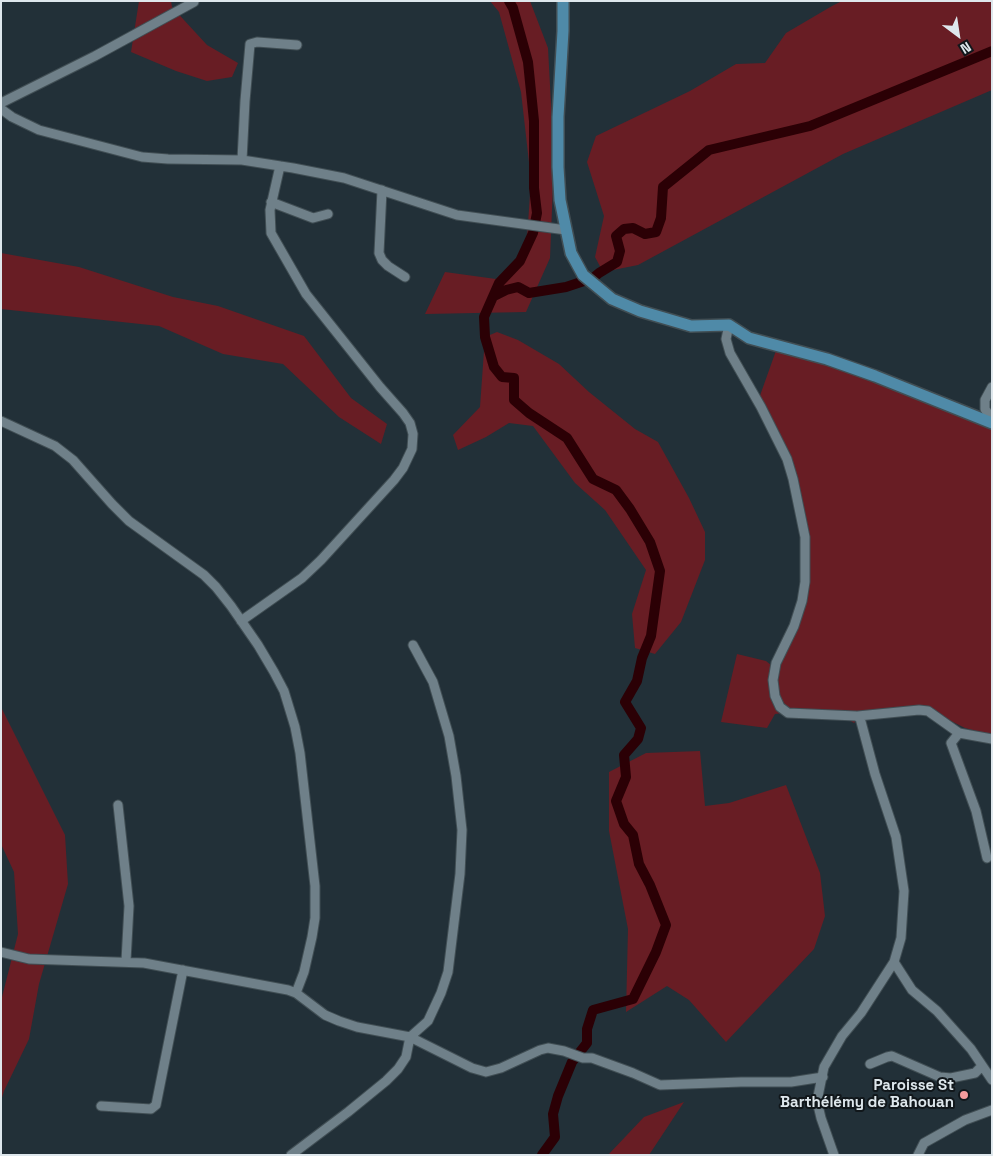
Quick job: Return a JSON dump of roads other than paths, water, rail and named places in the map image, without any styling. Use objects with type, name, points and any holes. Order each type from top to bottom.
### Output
[{"type":"main road","points":[[563,1],[558,117],[560,200],[571,253],[587,278],[612,299],[640,311],[691,326],[729,325],[749,338],[827,359],[992,421]]},
{"type":"street","points":[[1,102],[95,56],[194,2]]},
{"type":"street","points":[[242,160],[250,44],[257,42],[297,45]]},
{"type":"street","points":[[1,109],[12,117],[38,130],[142,157],[242,160],[280,166],[344,178],[457,215],[541,225],[566,230]]},
{"type":"street","points":[[241,621],[302,578],[321,560],[394,480],[403,468],[412,448],[413,434],[410,423],[403,412],[380,387],[306,294],[271,233],[269,224],[271,202],[280,166]]},
{"type":"street","points":[[382,190],[379,253],[382,260],[388,266],[405,278]]},
{"type":"street","points":[[271,202],[313,218],[328,214]]},
{"type":"street","points":[[729,325],[726,339],[730,353],[761,407],[786,459],[793,479],[805,537],[805,582],[802,601],[794,626],[776,663],[773,680],[775,696],[780,707],[788,714],[858,716],[919,710],[928,711],[959,733],[992,739]]},
{"type":"street","points":[[992,387],[985,400],[985,408],[992,421]]},
{"type":"street","points":[[1,420],[55,446],[73,460],[129,521],[204,575],[216,587],[258,644],[284,691],[295,728],[300,754],[315,886],[315,906],[304,972],[296,993]]},
{"type":"street","points":[[290,1155],[386,1081],[398,1069],[406,1057],[410,1037],[428,1021],[442,993],[448,972],[459,884],[462,830],[449,736],[434,682],[413,645]]},
{"type":"street","points":[[834,1155],[817,1101],[824,1067],[830,1054],[894,962],[904,917],[904,891],[896,837],[874,774],[858,716]]},
{"type":"street","points":[[959,733],[951,743],[976,811],[983,834],[987,858]]},
{"type":"street","points":[[118,805],[129,906],[126,961]]},
{"type":"street","points":[[1,952],[29,959],[126,961],[288,990],[296,993],[325,1015],[339,1021],[357,1027],[410,1037],[472,1068],[486,1072],[501,1068],[544,1048],[564,1051],[583,1058],[592,1058],[660,1085],[791,1082],[823,1077]]},
{"type":"street","points":[[894,962],[912,990],[937,1011],[951,1026],[971,1049],[992,1080]]},
{"type":"street","points":[[101,1106],[151,1109],[156,1105],[183,970]]},
{"type":"street","points":[[870,1064],[887,1056],[892,1056],[940,1077],[951,1078],[975,1073],[982,1066]]},
{"type":"street","points":[[918,1155],[924,1143],[964,1120],[992,1110]]},
{"type":"waterway","points":[[509,1],[513,8],[528,62],[534,121],[534,188],[537,213],[533,233],[520,261],[499,283],[484,317],[485,337],[494,367],[502,377],[514,378],[514,400],[529,413],[567,438],[593,479],[616,490],[650,542],[660,571],[651,636],[642,658],[637,681],[625,702],[641,728],[638,739],[624,755],[626,777],[616,801],[624,824],[633,835],[639,864],[650,885],[666,925],[656,952],[633,999],[593,1010],[587,1029],[587,1043],[572,1062],[558,1096],[553,1114],[555,1137],[542,1155]]},
{"type":"waterway","points":[[494,296],[518,287],[529,293],[566,287],[593,278],[617,262],[620,251],[616,236],[624,229],[633,228],[645,234],[656,232],[661,218],[663,187],[709,150],[810,126],[992,51]]},
{"type":"place","name":"Paroisse St Barthélémy de Bahouan","points":[[964,1095]]}]
